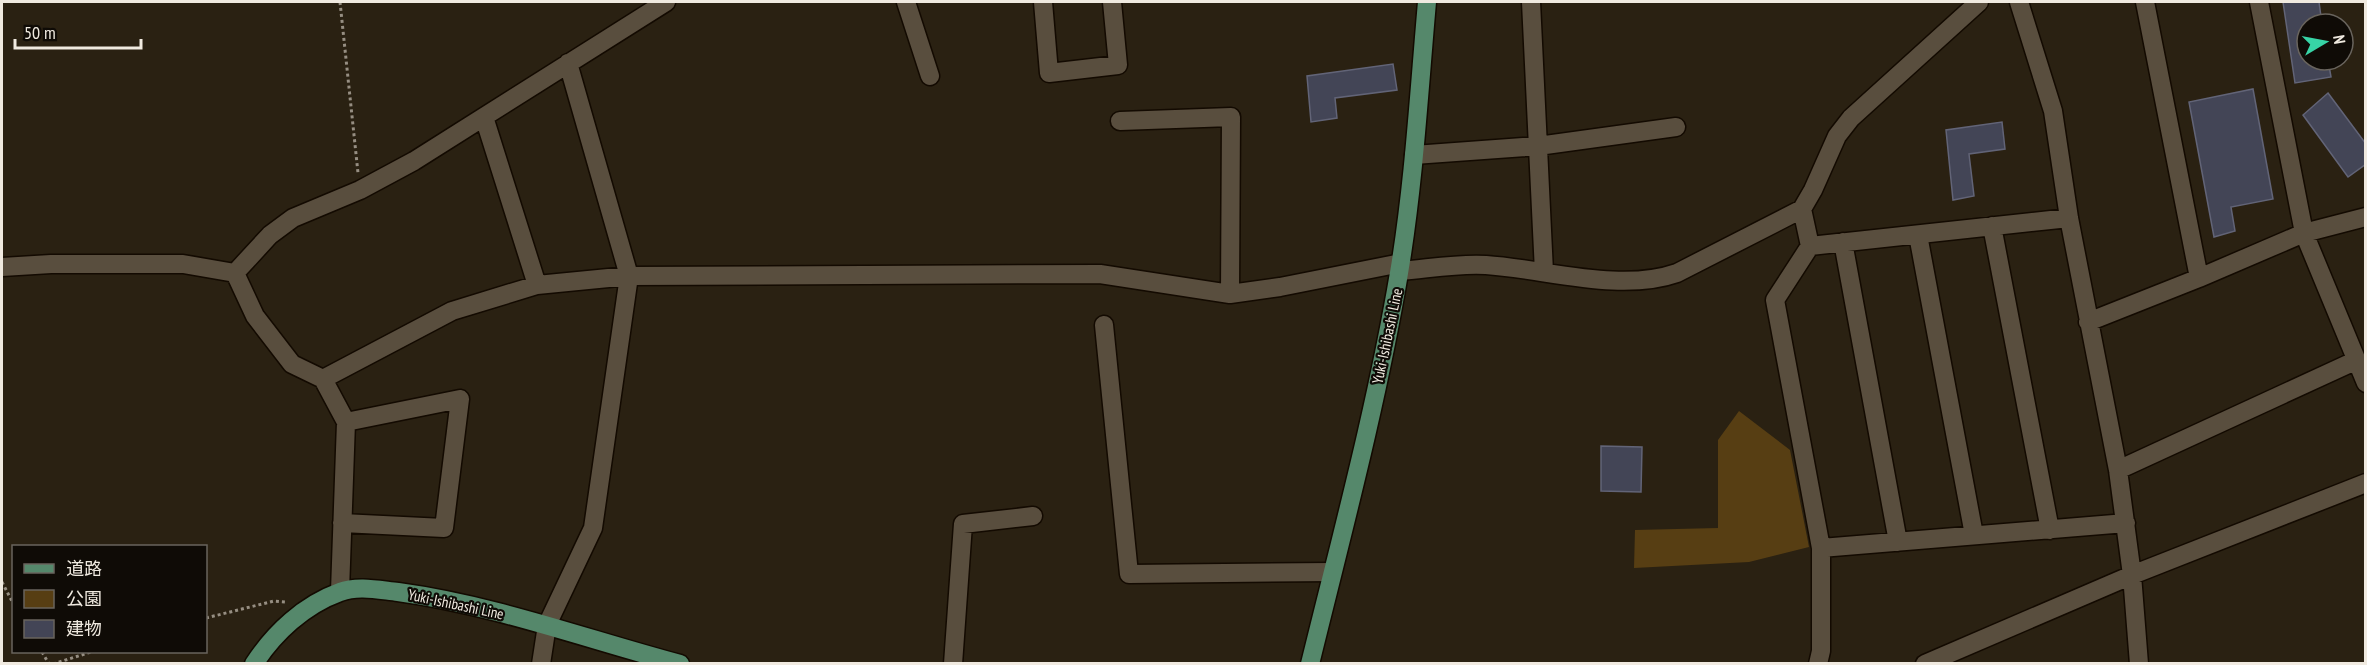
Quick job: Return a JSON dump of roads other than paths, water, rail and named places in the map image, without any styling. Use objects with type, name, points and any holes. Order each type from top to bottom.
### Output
[{"type":"main road","name":"Yuki-Ishibashi Line","points":[[1310,663],[1386,348],[1400,267],[1414,155],[1427,2]]},
{"type":"main road","name":"Yuki-Ishibashi Line","points":[[254,663],[265,647],[288,623],[315,604],[340,591],[363,588],[421,595],[498,612],[680,663]]},
{"type":"street","points":[[235,273],[270,235],[294,218],[360,190],[414,161],[666,2]]},
{"type":"street","points":[[906,2],[930,76]]},
{"type":"street","points":[[1043,2],[1049,72],[1118,65],[1112,2]]},
{"type":"street","points":[[1532,2],[1544,272]]},
{"type":"street","points":[[323,379],[452,311],[537,285],[629,276],[1100,274],[1230,294],[1400,267],[1484,264],[1631,282],[1663,278],[1802,209],[1837,136],[1851,118],[1979,2]]},
{"type":"street","points":[[2019,2],[2053,111],[2069,218],[2118,470],[2132,575],[2139,663]]},
{"type":"street","points":[[2145,2],[2199,278]]},
{"type":"street","points":[[2259,2],[2304,233],[2366,383]]},
{"type":"street","points":[[541,663],[547,625],[593,528],[629,276],[568,63]]},
{"type":"street","points":[[484,117],[537,285]]},
{"type":"street","points":[[1120,121],[1231,117],[1230,294]]},
{"type":"street","points":[[1414,155],[1538,146],[1676,127]]},
{"type":"street","points":[[1802,209],[1810,246],[1775,300],[1821,548],[1821,651],[1818,663]]},
{"type":"street","points":[[2088,321],[2199,278],[2304,233],[2366,217]]},
{"type":"street","points":[[1810,246],[2069,218]]},
{"type":"street","points":[[1992,226],[2050,530]]},
{"type":"street","points":[[1917,235],[1974,535]]},
{"type":"street","points":[[1843,242],[1898,542]]},
{"type":"street","points":[[2,267],[51,264],[183,264],[235,273]]},
{"type":"street","points":[[235,273],[255,315],[292,364],[323,379],[346,422],[340,591]]},
{"type":"street","points":[[1104,325],[1129,574],[1332,572]]},
{"type":"street","points":[[2118,470],[2357,360]]},
{"type":"street","points":[[342,523],[444,528],[460,399],[346,422]]},
{"type":"street","points":[[1925,663],[2132,575],[2366,483]]},
{"type":"street","points":[[953,663],[963,524],[1033,516]]},
{"type":"street","points":[[1821,548],[2126,523]]}]
